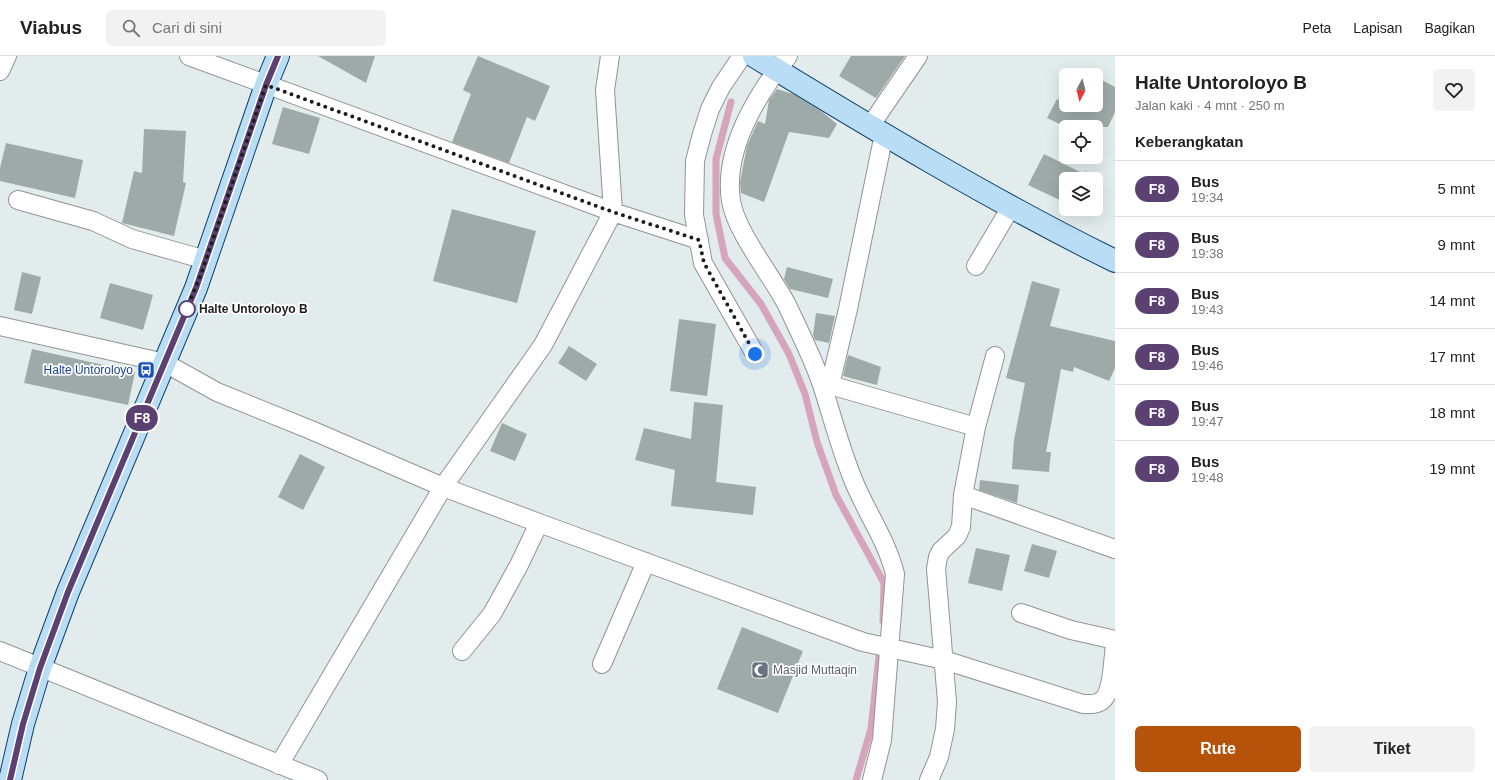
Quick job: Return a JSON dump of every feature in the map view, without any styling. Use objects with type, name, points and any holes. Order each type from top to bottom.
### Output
[{"type":"main road","points":[[10,780],[23,724],[40,668],[68,592],[165,364],[206,260],[266,85],[278,56]]},
{"type":"main road","points":[[754,56],[779,64],[877,130],[1011,207],[1115,261]]},
{"type":"street","points":[[0,71],[7,56]]},
{"type":"street","points":[[189,56],[613,212],[699,240]]},
{"type":"street","points":[[279,765],[443,487],[543,345],[613,212],[605,90],[610,56]]},
{"type":"street","points":[[742,56],[721,87],[698,149],[694,181],[694,215],[704,263],[755,354]]},
{"type":"street","points":[[826,384],[848,309],[877,130],[918,56]]},
{"type":"street","points":[[779,64],[741,131],[732,171],[731,202],[738,222],[786,304],[826,384],[839,442],[857,492],[876,524],[890,554],[895,574],[885,646],[882,740],[872,780]]},
{"type":"street","points":[[18,200],[93,220],[132,239],[206,260]]},
{"type":"street","points":[[976,266],[1011,207]]},
{"type":"street","points":[[0,326],[165,364],[217,392],[311,430],[443,487],[863,642],[944,660],[1083,704],[1096,704],[1105,698],[1110,686],[1115,644]]},
{"type":"street","points":[[929,780],[939,757],[946,729],[947,702],[936,569],[938,557],[941,551],[957,536],[961,527],[963,495],[976,427],[995,356]]},
{"type":"street","points":[[826,384],[976,427]]},
{"type":"street","points":[[963,495],[1115,549]]},
{"type":"street","points":[[462,651],[492,614],[519,565],[539,523]]},
{"type":"street","points":[[602,664],[646,562]]},
{"type":"street","points":[[1021,613],[1065,628],[1115,640]]},
{"type":"street","points":[[0,651],[318,780]]},
{"type":"building","points":[[318,56],[375,56],[366,83]]},
{"type":"building","points":[[478,56],[550,86],[535,121],[527,117],[509,163],[452,142],[471,94],[463,90]]},
{"type":"building","points":[[851,56],[905,56],[876,98],[839,76]]},
{"type":"building","points":[[1103,81],[1115,87],[1115,112],[1108,127],[1103,127],[1103,120],[1059,120],[1059,124],[1047,118],[1057,99],[1059,100],[1059,112],[1103,112]]},
{"type":"building","points":[[777,89],[793,94],[821,111],[837,124],[829,138],[789,132],[764,202],[741,193],[740,182],[747,146],[758,121],[765,124],[769,100]]},
{"type":"building","points":[[283,107],[320,118],[309,154],[272,144]]},
{"type":"building","points":[[144,129],[186,131],[183,182],[186,183],[174,236],[122,223],[134,171],[142,173]]},
{"type":"building","points":[[6,143],[83,160],[75,198],[0,181],[0,168]]},
{"type":"building","points":[[1044,154],[1059,162],[1059,164],[1064,164],[1080,172],[1059,172],[1059,200],[1028,185]]},
{"type":"building","points":[[452,209],[536,231],[517,303],[433,281]]},
{"type":"building","points":[[787,267],[833,279],[828,298],[790,289],[784,279]]},
{"type":"building","points":[[22,272],[41,277],[32,314],[14,310]]},
{"type":"building","points":[[1032,281],[1060,289],[1050,326],[1115,341],[1115,368],[1109,381],[1074,367],[1073,372],[1061,369],[1046,452],[1051,452],[1049,472],[1012,469],[1014,440],[1025,383],[1006,378]]},
{"type":"building","points":[[110,283],[153,295],[143,330],[100,318]]},
{"type":"building","points":[[816,313],[835,316],[829,343],[815,340],[813,335]]},
{"type":"building","points":[[679,319],[716,324],[707,396],[670,391]]},
{"type":"building","points":[[569,346],[597,364],[586,381],[558,363]]},
{"type":"building","points":[[32,349],[135,372],[128,405],[24,383]]},
{"type":"building","points":[[848,355],[881,367],[877,385],[843,376]]},
{"type":"building","points":[[694,402],[723,405],[716,482],[756,487],[753,515],[671,506],[675,470],[635,460],[644,428],[691,439]]},
{"type":"building","points":[[502,423],[527,434],[515,461],[490,451]]},
{"type":"building","points":[[300,454],[325,467],[303,510],[278,497]]},
{"type":"building","points":[[980,480],[1019,485],[1017,503],[979,490]]},
{"type":"building","points":[[1032,544],[1057,551],[1049,578],[1024,571]]},
{"type":"building","points":[[976,548],[1010,555],[1002,591],[968,583]]},
{"type":"building","name":"Masjid Muttaqin","points":[[742,627],[803,651],[778,713],[717,689]]},
{"type":"waterway","points":[[731,102],[716,159],[716,214],[725,258],[761,304],[789,354],[805,394],[817,442],[836,495],[884,583],[883,621]]},
{"type":"waterway","points":[[856,780],[871,729],[880,647]]},
{"type":"bus line","name":"F8","points":[[10,780],[23,724],[40,668],[68,592],[196,288],[266,85],[278,56]]},
{"type":"place","name":"Halte Untoroloyo B","points":[[187,309]]},
{"type":"place","name":"Halte Untoroloyo","points":[[146,370]]},
{"type":"place","name":"Masjid Muttaqin","points":[[760,670]]},
{"type":"route","points":[[187,309],[185,313],[201,274],[266,85],[613,212],[699,240],[704,263],[755,354]]}]
